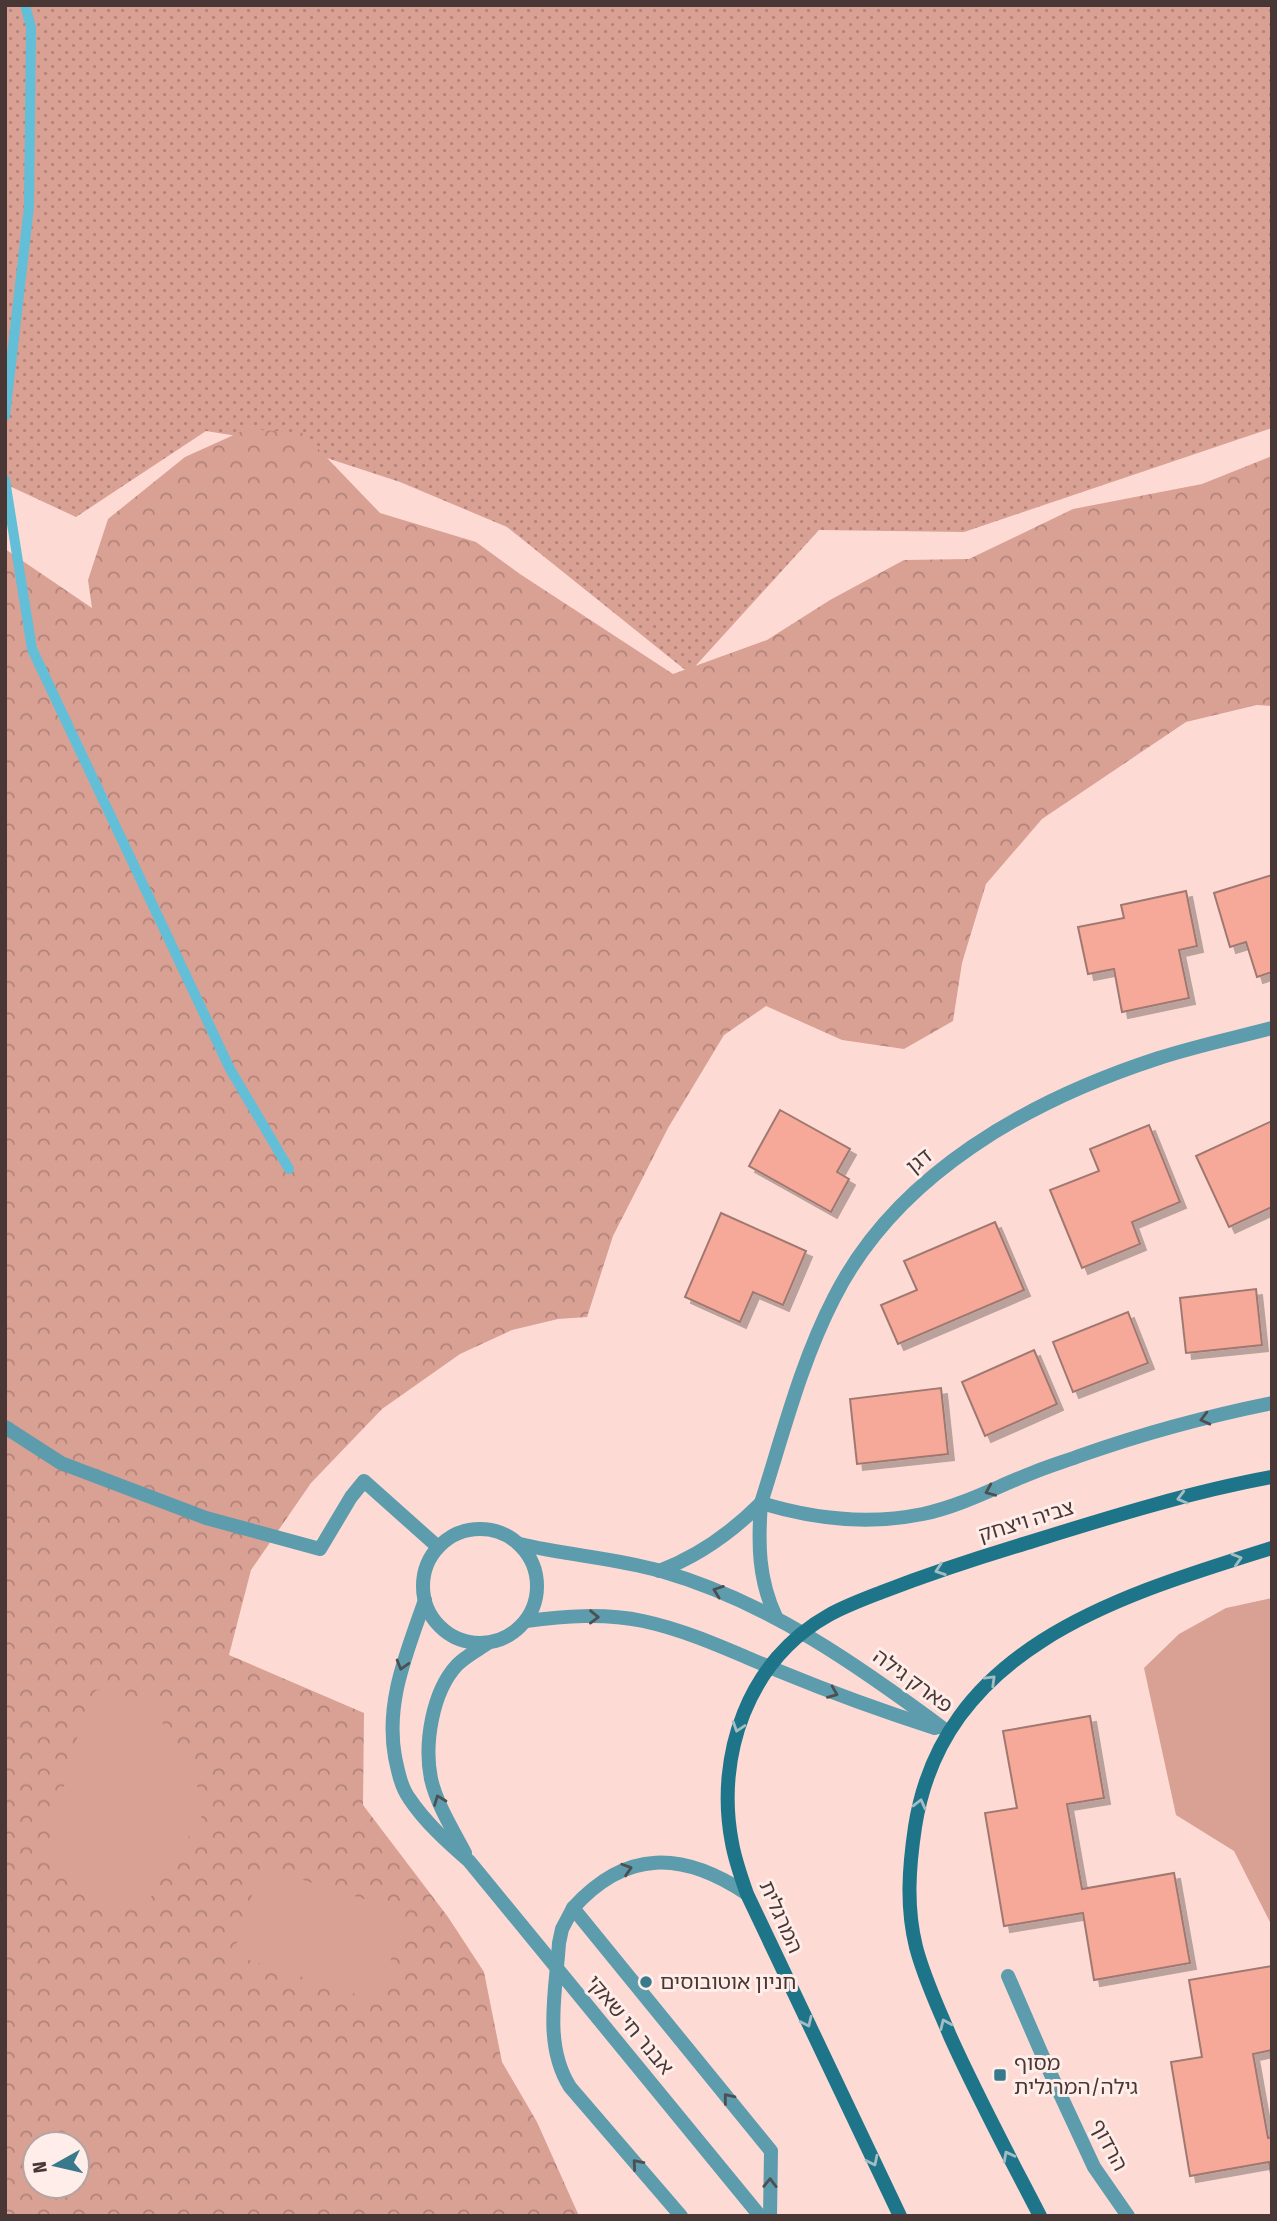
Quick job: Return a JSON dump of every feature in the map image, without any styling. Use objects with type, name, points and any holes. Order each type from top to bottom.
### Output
[{"type":"street","name":"דגן","points":[[776,1617],[766,1596],[761,1574],[761,1503],[814,1343],[834,1297],[863,1248],[894,1212],[930,1177],[988,1136],[1043,1105],[1095,1081],[1160,1058],[1272,1028]]},
{"type":"street","points":[[761,1503],[793,1513],[827,1518],[863,1520],[923,1514],[969,1500],[1033,1472],[1132,1438],[1272,1403]]},
{"type":"street","points":[[5,1427],[61,1463],[206,1518],[320,1549],[351,1497],[364,1481],[438,1547]]},
{"type":"street","name":"צביה ויצחק","points":[[803,1633],[830,1615],[936,1571],[1099,1520],[1272,1477]]},
{"type":"street","name":"דגן","points":[[659,1571],[713,1544],[761,1503]]},
{"type":"street","points":[[480,1528],[496,1530],[520,1544],[535,1568],[537,1581],[537,1595],[526,1621],[504,1638],[488,1643],[461,1640],[438,1624],[425,1600],[423,1589],[426,1567],[438,1547],[464,1530],[480,1528]]},
{"type":"street","name":"פארק גילה","points":[[520,1544],[659,1571],[734,1597],[803,1633],[883,1684],[948,1732]]},
{"type":"street","points":[[1040,2216],[983,2108],[932,1994],[916,1947],[909,1900],[911,1850],[923,1790],[948,1732],[973,1697],[998,1673],[1035,1645],[1074,1621],[1127,1597],[1176,1578],[1272,1548]]},
{"type":"street","name":"אבנר חי שאקי","points":[[425,1600],[397,1684],[392,1711],[392,1738],[398,1770],[407,1796],[422,1816],[468,1861],[760,2216]]},
{"type":"street","name":"פארק גילה","points":[[526,1621],[565,1616],[602,1616],[643,1621],[697,1638],[864,1705],[948,1732]]},
{"type":"street","name":"המרגלית","points":[[803,1633],[769,1667],[740,1721],[728,1772],[727,1798],[732,1844],[747,1894],[900,2216]]},
{"type":"street","name":"אבנר חי שאקי","points":[[468,1861],[441,1807],[431,1779],[431,1731],[444,1684],[457,1666],[488,1643]]},
{"type":"street","points":[[681,2216],[570,2087],[559,2070],[554,2051],[553,2027],[559,1942],[562,1929],[573,1908],[589,1890],[629,1866],[671,1863],[708,1872],[747,1894]]},
{"type":"street","points":[[573,1908],[771,2151],[770,2216]]},
{"type":"street","name":"הרדוף","points":[[1008,1976],[1094,2167],[1128,2216]]},
{"type":"green space","points":[[5,5],[1272,5],[1272,428],[964,532],[819,530],[689,673],[507,527],[400,482],[281,443],[206,431],[76,517],[5,484]]},
{"type":"green space","points":[[247,429],[303,433],[380,513],[476,542],[673,674],[767,640],[830,600],[904,560],[969,559],[1073,509],[1202,484],[1272,456],[1272,706],[1257,705],[1186,722],[1042,819],[986,884],[962,963],[953,1021],[904,1049],[842,1040],[766,1006],[724,1035],[668,1128],[613,1236],[587,1317],[558,1319],[512,1330],[460,1354],[382,1409],[311,1483],[251,1570],[229,1655],[364,1713],[363,1805],[448,1917],[484,1972],[502,2062],[537,2122],[579,2216],[5,2216],[5,549],[92,608],[88,580],[108,519],[185,457]]},
{"type":"green space","points":[[1272,1598],[1272,1926],[1234,1851],[1176,1815],[1144,1668],[1179,1634],[1226,1608]]},
{"type":"green space","points":[[96,1690],[151,1702],[208,1806],[144,1908],[102,1908],[74,1887],[47,1851],[76,1741]]},
{"type":"green space","points":[[261,1867],[406,1912],[378,2001],[233,1955]]},
{"type":"building","points":[[1272,875],[1272,972],[1257,977],[1246,942],[1230,947],[1214,893]]},
{"type":"building","points":[[1186,891],[1197,946],[1179,950],[1189,998],[1122,1012],[1114,969],[1088,974],[1078,927],[1124,918],[1121,905]]},
{"type":"building","points":[[780,1110],[850,1149],[837,1172],[849,1179],[831,1212],[749,1166]]},
{"type":"building","points":[[1272,1121],[1272,1207],[1229,1227],[1196,1156]]},
{"type":"building","points":[[1149,1125],[1180,1202],[1132,1222],[1140,1244],[1082,1268],[1050,1190],[1099,1171],[1090,1149]]},
{"type":"building","points":[[721,1213],[806,1251],[783,1305],[753,1292],[740,1322],[685,1297]]},
{"type":"building","points":[[995,1222],[1024,1290],[898,1344],[881,1305],[917,1290],[904,1261]]},
{"type":"building","points":[[1256,1289],[1262,1345],[1186,1353],[1180,1298]]},
{"type":"building","points":[[1128,1312],[1148,1363],[1073,1392],[1053,1342]]},
{"type":"building","points":[[1034,1350],[1057,1404],[985,1436],[962,1382]]},
{"type":"building","points":[[941,1388],[948,1454],[857,1464],[850,1399]]},
{"type":"building","points":[[1090,1716],[1104,1798],[1067,1804],[1082,1889],[1174,1873],[1190,1963],[1094,1980],[1083,1913],[1004,1926],[985,1813],[1017,1808],[1003,1731]]},
{"type":"building","points":[[1272,1966],[1272,2050],[1253,2054],[1268,2138],[1272,2137],[1272,2180],[1269,2162],[1190,2176],[1171,2062],[1202,2057],[1189,1980]]},
{"type":"waterway","points":[[5,416],[29,207],[31,27],[25,5]]},
{"type":"waterway","points":[[5,480],[32,649],[230,1069],[289,1169]]},
{"type":"place","name":"חניון אוטובוסים","points":[[646,1982]]},
{"type":"place","name":"מסוף גילה/המרגלית","points":[[1000,2075]]}]
